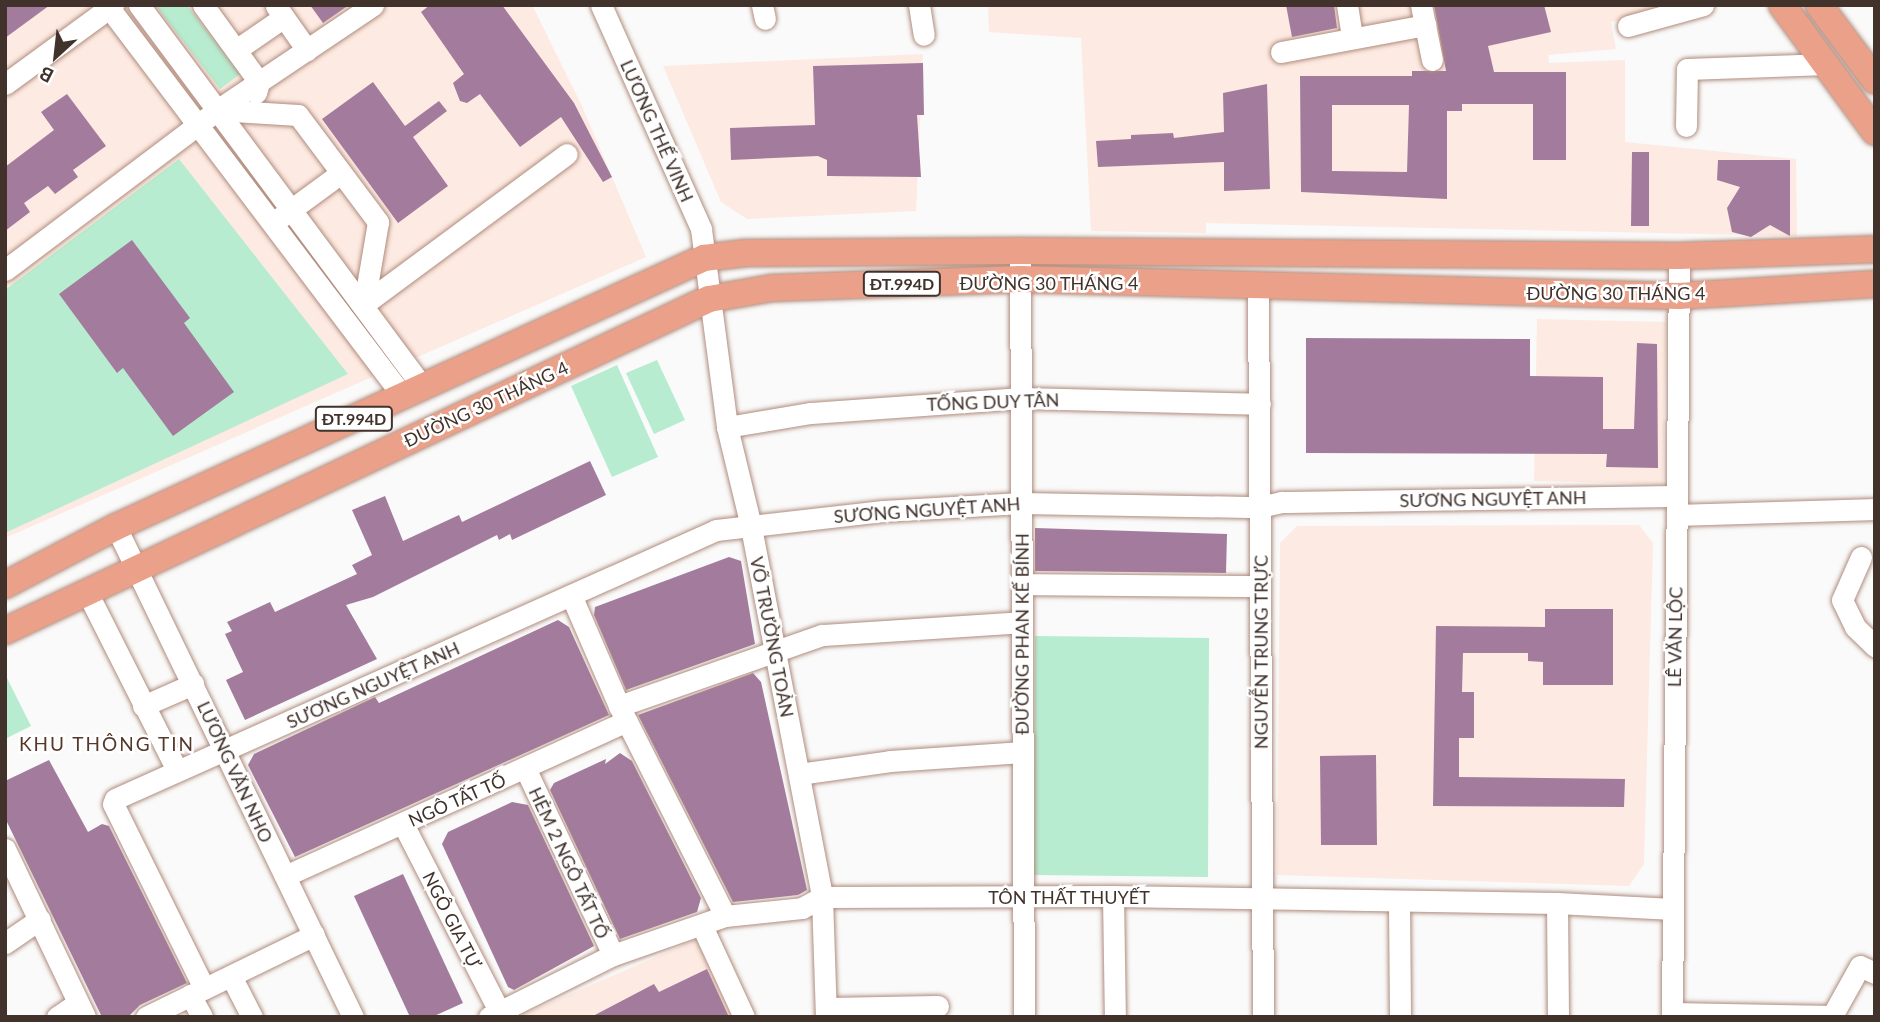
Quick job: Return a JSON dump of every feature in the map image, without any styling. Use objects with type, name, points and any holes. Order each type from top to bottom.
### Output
[{"type":"main road","points":[[1782,5],[1875,132]]},
{"type":"main road","points":[[1819,5],[1875,80]]},
{"type":"main road","name":"ĐƯỜNG 30 THÁNG 4","points":[[7,579],[704,258],[746,253],[1020,251],[1679,256],[1875,249]]},
{"type":"main road","points":[[1475,292],[1476,254]]},
{"type":"main road","name":"ĐƯỜNG 30 THÁNG 4","points":[[5,631],[709,299],[772,288],[1020,279],[1679,296],[1875,284]]},
{"type":"main road","points":[[7,579],[34,617]]},
{"type":"street","points":[[139,5],[364,304],[413,392]]},
{"type":"street","points":[[203,5],[259,82],[252,112]]},
{"type":"street","points":[[5,270],[217,110],[373,5]]},
{"type":"street","name":"LƯƠNG THẾ VINH","points":[[601,5],[701,229],[704,258]]},
{"type":"street","points":[[919,5],[925,35]]},
{"type":"street","points":[[1347,5],[1352,37]]},
{"type":"street","points":[[1628,26],[1703,5]]},
{"type":"street","points":[[5,84],[109,6],[272,224],[413,392]]},
{"type":"street","points":[[236,50],[280,11],[307,50]]},
{"type":"street","points":[[1281,52],[1352,37],[1423,15],[1432,60]]},
{"type":"street","points":[[1686,126],[1687,69],[1827,64]]},
{"type":"street","points":[[217,110],[298,115],[378,222],[364,304]]},
{"type":"street","points":[[364,304],[567,154]]},
{"type":"street","points":[[272,224],[341,173]]},
{"type":"street","name":"ĐƯỜNG PHAN KẾ BÍNH","points":[[1020,251],[1024,1017]]},
{"type":"street","name":"LÊ VĂN LỘC","points":[[1672,1015],[1679,256]]},
{"type":"street","name":"VÕ TRƯỜNG TOẢN","points":[[704,258],[727,426],[750,522],[822,897],[826,1012]]},
{"type":"street","name":"NGUYỄN TRUNG TRỰC","points":[[1258,287],[1263,1017]]},
{"type":"street","name":"TỐNG DUY TÂN","points":[[727,426],[811,413],[1021,398],[1259,404]]},
{"type":"street","name":"SƯƠNG NGUYỆT ANH","points":[[197,992],[113,804],[122,793],[716,530],[750,522],[1021,503],[1260,507],[1295,502],[1875,509]]},
{"type":"street","name":"LƯƠNG VĂN NHO","points":[[116,527],[353,1017]]},
{"type":"street","points":[[1861,557],[1842,600],[1855,627],[1875,646]]},
{"type":"street","points":[[1022,584],[1260,586]]},
{"type":"street","points":[[87,592],[177,770]]},
{"type":"street","points":[[571,595],[623,714],[725,916]]},
{"type":"street","name":"NGÔ TẤT TỐ","points":[[285,876],[526,770],[623,714],[774,648],[851,632],[1022,622]]},
{"type":"street","points":[[144,706],[193,684]]},
{"type":"street","points":[[799,774],[890,761],[1023,752]]},
{"type":"street","name":"HẺM 2 NGÔ TẤT TỐ","points":[[526,770],[613,955]]},
{"type":"street","name":"NGÔ GIA TỰ","points":[[403,824],[497,1015]]},
{"type":"street","points":[[5,849],[82,1010],[57,1017]]},
{"type":"street","points":[[1113,896],[1115,1017]]},
{"type":"street","name":"TÔN THẤT THUYẾT","points":[[497,1015],[613,955],[725,916],[802,908],[822,897],[1113,896],[1557,902],[1673,909]]},
{"type":"street","points":[[1399,901],[1400,1017]]},
{"type":"street","points":[[1557,902],[1559,1017]]},
{"type":"street","points":[[5,943],[40,919]]},
{"type":"street","points":[[702,926],[744,1017]]},
{"type":"street","points":[[146,1017],[314,936]]},
{"type":"street","points":[[1672,1015],[1832,1017],[1860,966],[1875,972]]},
{"type":"street","points":[[230,976],[252,1017]]},
{"type":"street","points":[[197,992],[202,1017]]},
{"type":"street","points":[[826,1012],[938,1006]]},
{"type":"shaded area","points":[[5,5],[532,5],[582,106],[646,257],[5,538]]},
{"type":"shaded area","points":[[988,5],[1682,5],[1611,22],[1616,49],[1548,55],[1549,63],[1625,60],[1625,142],[1796,159],[1797,236],[1206,223],[1206,233],[1091,231],[1081,38],[989,32]]},
{"type":"shaded area","points":[[923,54],[916,211],[747,219],[721,202],[663,66]]},
{"type":"shaded area","points":[[1537,319],[1666,322],[1663,484],[1534,481]]},
{"type":"shaded area","points":[[1639,525],[1653,543],[1644,864],[1629,886],[1277,875],[1280,543],[1297,526]]},
{"type":"shaded area","points":[[695,940],[741,1017],[519,1017],[522,1015]]},
{"type":"green space","points":[[155,5],[187,5],[240,74],[220,89]]},
{"type":"green space","points":[[179,159],[348,374],[5,533],[5,290]]},
{"type":"green space","points":[[657,360],[685,420],[654,434],[626,373]]},
{"type":"green space","points":[[617,365],[658,457],[612,477],[571,386]]},
{"type":"green space","points":[[1035,636],[1209,638],[1208,877],[1034,875]]},
{"type":"green space","points":[[5,674],[31,726],[5,739]]},
{"type":"building","points":[[5,5],[50,5],[5,38]]},
{"type":"building","points":[[310,5],[349,5],[323,23]]},
{"type":"building","points":[[430,5],[502,5],[574,103],[612,177],[603,182],[561,117],[520,147],[480,94],[467,103],[460,101],[453,83],[464,74],[421,12]]},
{"type":"building","points":[[1286,5],[1334,5],[1337,28],[1292,37]]},
{"type":"building","points":[[1434,5],[1544,5],[1551,32],[1488,46],[1494,72],[1566,72],[1566,160],[1533,160],[1533,104],[1462,104],[1462,111],[1447,111],[1447,199],[1301,192],[1300,76],[1412,76],[1412,71],[1446,71]],"holes":[[[1332,105],[1409,105],[1407,172],[1332,171]]]},
{"type":"building","points":[[923,63],[924,115],[917,115],[921,177],[827,176],[827,160],[818,156],[731,160],[730,128],[815,125],[813,66]]},
{"type":"building","points":[[373,82],[405,126],[439,101],[447,111],[413,137],[448,186],[398,223],[322,119]]},
{"type":"building","points":[[1267,84],[1270,189],[1224,191],[1224,162],[1098,167],[1096,141],[1131,139],[1131,135],[1173,133],[1174,138],[1224,132],[1223,93]]},
{"type":"building","points":[[67,94],[106,146],[73,170],[78,177],[55,194],[48,186],[24,203],[30,212],[5,231],[5,167],[54,130],[41,112]]},
{"type":"building","points":[[1632,152],[1649,152],[1649,226],[1631,226]]},
{"type":"building","points":[[1718,160],[1790,160],[1790,236],[1770,225],[1751,237],[1732,232],[1727,208],[1740,187],[1717,180]]},
{"type":"building","points":[[132,240],[190,318],[184,323],[234,392],[173,436],[123,368],[117,373],[59,294]]},
{"type":"building","points":[[1306,338],[1530,339],[1530,376],[1603,377],[1603,429],[1634,429],[1637,343],[1657,344],[1658,468],[1606,467],[1607,454],[1306,453]]},
{"type":"building","points":[[590,461],[606,495],[512,540],[510,534],[499,540],[497,535],[373,597],[346,605],[377,659],[245,720],[226,680],[243,672],[225,634],[232,631],[227,622],[270,602],[275,612],[357,574],[352,565],[372,555],[352,510],[385,496],[403,541],[459,515],[462,522]]},
{"type":"building","points":[[1035,528],[1227,534],[1226,573],[1035,571]]},
{"type":"building","points":[[729,557],[741,561],[755,644],[626,690],[594,615],[595,607]]},
{"type":"building","points":[[1545,609],[1613,609],[1613,685],[1543,685],[1543,662],[1528,661],[1528,653],[1463,653],[1462,692],[1474,692],[1474,738],[1459,738],[1459,777],[1625,779],[1624,807],[1433,806],[1436,626],[1545,627]]},
{"type":"building","points":[[558,620],[569,627],[609,715],[295,857],[248,765],[254,754],[375,697],[379,703]]},
{"type":"building","points":[[753,673],[761,682],[807,890],[798,895],[733,902],[638,715]]},
{"type":"building","points":[[620,753],[632,761],[701,898],[697,912],[620,939],[550,790],[554,783],[606,759],[605,764]]},
{"type":"building","points":[[1376,755],[1377,845],[1321,845],[1320,756]]},
{"type":"building","points":[[49,760],[88,832],[102,824],[109,826],[187,983],[140,1005],[128,1017],[101,1015],[5,818],[5,781]]},
{"type":"building","points":[[512,802],[528,805],[594,946],[514,990],[508,987],[442,844],[448,832]]},
{"type":"building","points":[[403,874],[463,1003],[432,1017],[410,1017],[354,896]]},
{"type":"building","points":[[707,969],[729,1017],[591,1017],[654,984],[659,992]]},
{"type":"district","name":"KHU THÔNG TIN","points":[[107,744]]}]
